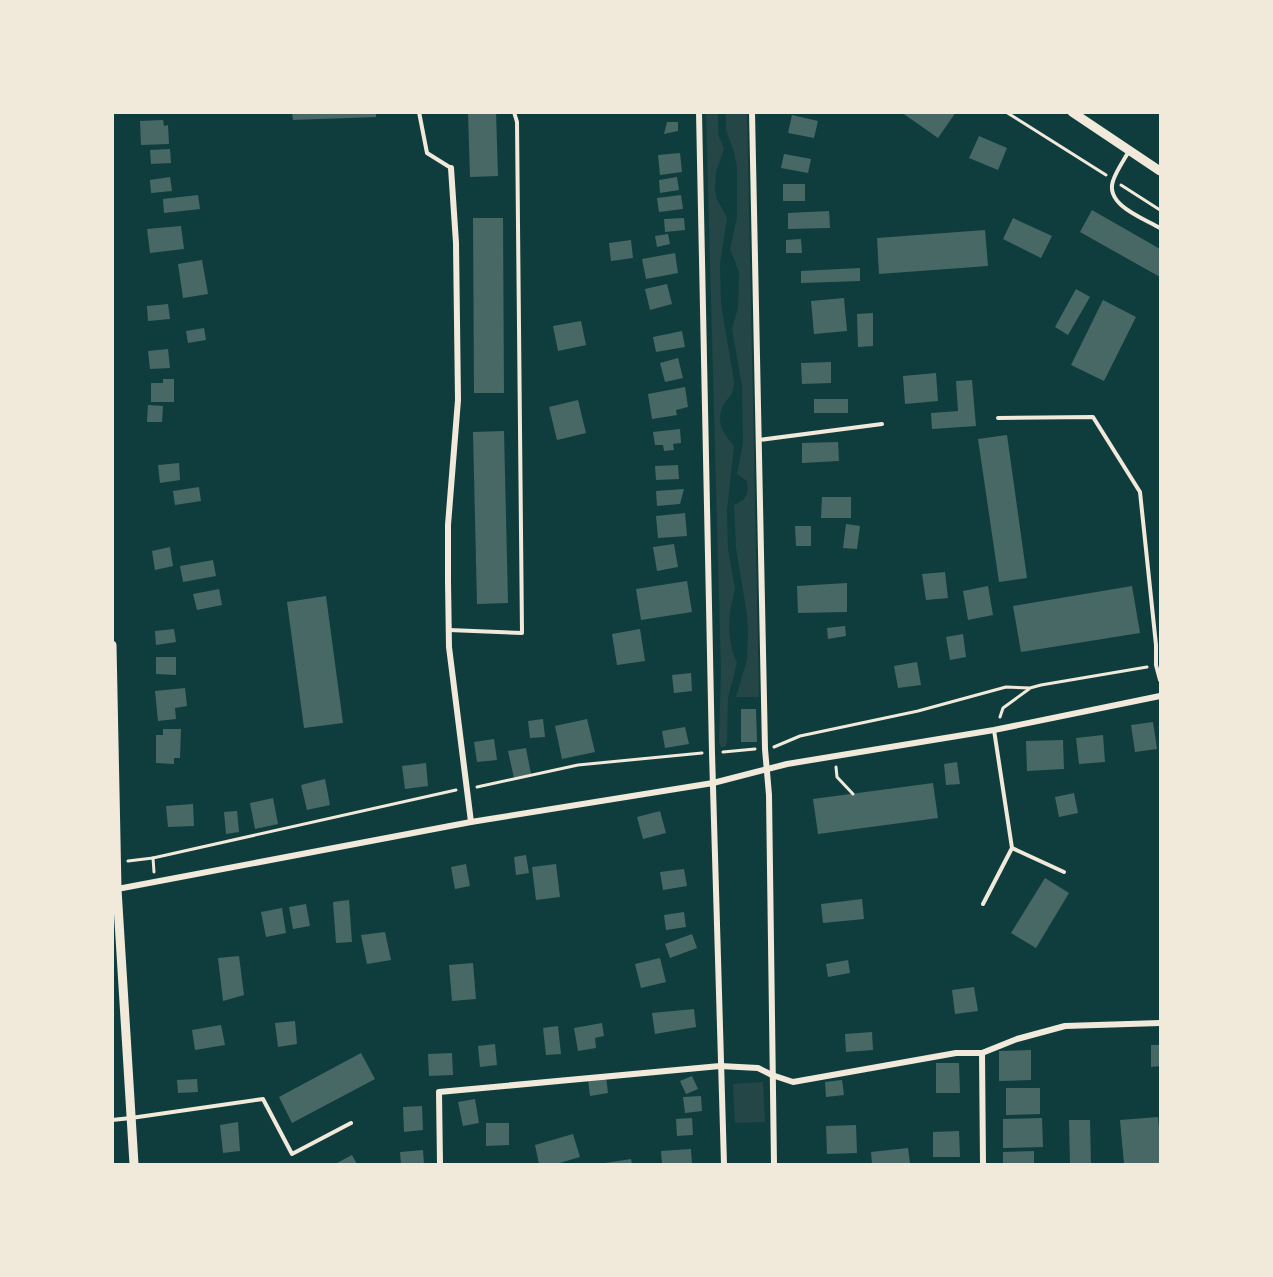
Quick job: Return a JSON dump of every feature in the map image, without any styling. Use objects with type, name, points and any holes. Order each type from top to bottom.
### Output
[{"type":"main road","points":[[1072,112],[1161,171]]},
{"type":"main road","points":[[112,645],[117,863],[115,889],[134,1164]]},
{"type":"street","points":[[699,112],[723,1164]]},
{"type":"street","points":[[752,112],[765,748],[769,795],[774,1164]]},
{"type":"street","points":[[451,168],[456,243],[458,400],[448,525],[448,630],[471,822]]},
{"type":"street","points":[[115,889],[471,822],[713,783],[787,764],[994,730],[1161,696]]},
{"type":"street","points":[[440,1164],[439,1092],[720,1066],[758,1068],[793,1083],[956,1053],[982,1053],[1017,1039],[1065,1026],[1161,1023]]},
{"type":"street","points":[[982,1053],[983,1164]]},
{"type":"lane","points":[[419,112],[427,153],[451,168]]},
{"type":"lane","points":[[448,630],[522,633],[517,122],[514,112]]},
{"type":"lane","points":[[1130,150],[1113,180],[1111,191],[1119,205],[1161,228]]},
{"type":"lane","points":[[998,418],[1093,417],[1140,492],[1156,645],[1156,665],[1161,680]]},
{"type":"lane","points":[[759,440],[882,424]]},
{"type":"lane","points":[[983,904],[1012,848],[994,730]]},
{"type":"lane","points":[[1012,848],[1064,872]]},
{"type":"lane","points":[[112,1120],[263,1099],[292,1154],[351,1123]]},
{"type":"path","points":[[1006,112],[1161,210]]},
{"type":"path","points":[[117,863],[153,858],[578,765],[777,746],[800,736],[918,711],[1006,687],[1030,688],[1156,665]]},
{"type":"path","points":[[994,730],[1003,708],[1030,688]]},
{"type":"path","points":[[835,756],[837,777],[853,794]]},
{"type":"path","points":[[153,858],[154,882]]},
{"type":"shaded area","points":[[706,113],[718,113],[718,134],[724,149],[716,172],[715,190],[727,218],[720,263],[721,304],[734,381],[732,393],[723,406],[720,417],[724,432],[734,446],[727,511],[728,549],[735,589],[730,611],[729,632],[737,663],[728,698],[725,747],[721,747],[719,742],[721,672]]},
{"type":"shaded area","points":[[726,113],[747,113],[759,697],[736,697],[747,660],[748,632],[736,548],[734,505],[744,499],[748,490],[747,481],[737,474],[743,443],[742,386],[732,329],[738,308],[739,272],[730,249],[737,217],[737,167],[726,130]]},
{"type":"shaded area","points":[[763,1082],[765,1122],[735,1123],[733,1084]]},
{"type":"building","points":[[292,112],[376,112],[376,117],[293,120]]},
{"type":"building","points":[[468,112],[496,112],[498,176],[470,177]]},
{"type":"building","points":[[901,112],[956,112],[938,138]]},
{"type":"building","points":[[792,115],[818,121],[814,138],[788,133]]},
{"type":"building","points":[[163,120],[164,126],[168,125],[169,144],[141,145],[140,121]]},
{"type":"building","points":[[667,122],[678,122],[678,131],[664,134]]},
{"type":"building","points":[[979,136],[1007,148],[998,170],[969,158]]},
{"type":"building","points":[[170,149],[171,163],[151,164],[150,150]]},
{"type":"building","points":[[680,153],[682,172],[660,175],[658,155]]},
{"type":"building","points":[[784,154],[811,159],[808,173],[781,168]]},
{"type":"building","points":[[170,177],[172,191],[151,193],[150,180]]},
{"type":"building","points":[[677,177],[679,190],[660,193],[659,180]]},
{"type":"building","points":[[783,184],[805,184],[805,201],[783,201]]},
{"type":"building","points":[[198,195],[200,209],[164,213],[163,199]]},
{"type":"building","points":[[681,195],[683,209],[659,212],[657,198]]},
{"type":"building","points":[[1092,210],[1160,249],[1160,277],[1080,232]]},
{"type":"building","points":[[829,211],[830,228],[788,229],[788,213]]},
{"type":"building","points":[[473,218],[503,218],[504,393],[474,393]]},
{"type":"building","points":[[684,218],[685,230],[665,232],[664,219]]},
{"type":"building","points":[[1013,218],[1052,236],[1041,258],[1003,239]]},
{"type":"building","points":[[181,226],[184,249],[150,253],[147,229]]},
{"type":"building","points":[[985,230],[988,266],[879,274],[877,238]]},
{"type":"building","points":[[668,234],[670,244],[657,247],[655,236]]},
{"type":"building","points":[[801,239],[802,253],[786,253],[786,240]]},
{"type":"building","points":[[631,240],[633,258],[611,261],[609,243]]},
{"type":"building","points":[[675,253],[678,273],[646,279],[642,259]]},
{"type":"building","points":[[202,260],[208,294],[183,298],[178,264]]},
{"type":"building","points":[[860,268],[860,281],[801,283],[801,271]]},
{"type":"building","points":[[667,284],[672,304],[650,310],[645,289]]},
{"type":"building","points":[[1076,289],[1090,297],[1068,335],[1055,327]]},
{"type":"building","points":[[844,298],[847,331],[814,334],[811,301]]},
{"type":"building","points":[[1103,300],[1136,317],[1104,381],[1071,365]]},
{"type":"building","points":[[168,304],[170,319],[148,321],[147,306]]},
{"type":"building","points":[[873,313],[873,346],[858,347],[857,314]]},
{"type":"building","points":[[581,321],[586,345],[558,351],[553,326]]},
{"type":"building","points":[[204,328],[206,340],[188,343],[186,331]]},
{"type":"building","points":[[682,331],[685,347],[656,352],[653,337]]},
{"type":"building","points":[[168,349],[170,368],[150,369],[148,351]]},
{"type":"building","points":[[678,358],[683,378],[665,382],[660,363]]},
{"type":"building","points":[[831,362],[831,383],[802,384],[801,363]]},
{"type":"building","points":[[936,373],[938,401],[905,404],[903,376]]},
{"type":"building","points":[[163,379],[174,379],[174,402],[151,402],[151,383],[163,383]]},
{"type":"building","points":[[972,380],[976,426],[932,429],[931,413],[958,411],[956,381]]},
{"type":"building","points":[[685,387],[688,407],[676,410],[677,415],[652,419],[648,394]]},
{"type":"building","points":[[814,399],[848,399],[848,413],[814,413]]},
{"type":"building","points":[[578,400],[586,433],[557,440],[549,407]]},
{"type":"building","points":[[148,405],[163,406],[162,422],[147,422]]},
{"type":"building","points":[[680,429],[681,443],[673,444],[674,450],[664,451],[663,445],[655,445],[653,432]]},
{"type":"building","points":[[504,431],[508,603],[477,604],[473,432]]},
{"type":"building","points":[[1007,435],[1027,578],[999,582],[978,439]]},
{"type":"building","points":[[838,442],[839,461],[802,463],[802,443]]},
{"type":"building","points":[[179,463],[180,480],[160,483],[158,465]]},
{"type":"building","points":[[678,465],[679,479],[656,480],[655,466]]},
{"type":"building","points":[[199,487],[201,501],[175,505],[173,491]]},
{"type":"building","points":[[684,489],[680,504],[657,506],[656,491]]},
{"type":"building","points":[[822,497],[851,497],[851,518],[821,518]]},
{"type":"building","points":[[685,513],[687,536],[658,538],[656,516]]},
{"type":"building","points":[[846,524],[860,526],[857,549],[843,548]]},
{"type":"building","points":[[795,526],[811,526],[811,546],[796,546]]},
{"type":"building","points":[[674,544],[678,567],[657,571],[653,547]]},
{"type":"building","points":[[170,547],[173,566],[155,570],[152,551]]},
{"type":"building","points":[[213,560],[216,576],[183,582],[180,566]]},
{"type":"building","points":[[945,572],[948,598],[926,600],[922,574]]},
{"type":"building","points":[[687,581],[692,612],[641,620],[636,589]]},
{"type":"building","points":[[847,583],[847,612],[798,613],[797,586]]},
{"type":"building","points":[[988,586],[993,615],[968,620],[963,591]]},
{"type":"building","points":[[1132,586],[1140,633],[1021,652],[1013,606]]},
{"type":"building","points":[[219,589],[222,605],[197,610],[193,594]]},
{"type":"building","points":[[326,596],[343,723],[304,728],[287,602]]},
{"type":"building","points":[[845,626],[846,636],[828,639],[827,628]]},
{"type":"building","points":[[174,629],[176,642],[156,645],[155,631]]},
{"type":"building","points":[[640,629],[645,661],[617,665],[612,634]]},
{"type":"building","points":[[963,634],[966,657],[950,660],[946,637]]},
{"type":"building","points":[[156,657],[176,657],[176,675],[156,674]]},
{"type":"building","points":[[917,662],[921,685],[898,688],[894,666]]},
{"type":"building","points":[[691,673],[692,691],[674,693],[672,675]]},
{"type":"building","points":[[185,688],[187,706],[175,708],[176,719],[158,721],[155,691]]},
{"type":"building","points":[[741,709],[756,709],[757,742],[741,742]]},
{"type":"building","points":[[543,719],[545,737],[530,738],[528,721]]},
{"type":"building","points":[[587,719],[595,752],[562,759],[555,726]]},
{"type":"building","points":[[1153,722],[1157,749],[1135,752],[1131,725]]},
{"type":"building","points":[[685,727],[689,744],[665,748],[662,731]]},
{"type":"building","points":[[163,729],[181,729],[180,758],[174,758],[174,764],[156,763],[156,735],[163,735]]},
{"type":"building","points":[[1103,735],[1105,762],[1079,764],[1076,738]]},
{"type":"building","points":[[494,739],[497,760],[477,762],[474,742]]},
{"type":"building","points":[[1063,740],[1064,769],[1027,771],[1026,741]]},
{"type":"building","points":[[526,748],[531,774],[514,778],[508,751]]},
{"type":"building","points":[[957,762],[960,784],[946,785],[944,764]]},
{"type":"building","points":[[426,763],[428,786],[405,789],[402,766]]},
{"type":"building","points":[[325,779],[330,805],[307,810],[301,785]]},
{"type":"building","points":[[933,783],[938,818],[818,834],[813,799]]},
{"type":"building","points":[[1074,793],[1078,813],[1059,817],[1055,797]]},
{"type":"building","points":[[273,798],[278,824],[255,829],[250,803]]},
{"type":"building","points":[[193,804],[194,826],[168,827],[166,806]]},
{"type":"building","points":[[237,811],[239,832],[226,834],[224,812]]},
{"type":"building","points":[[660,811],[666,833],[643,839],[637,817]]},
{"type":"building","points":[[526,855],[529,873],[516,875],[514,857]]},
{"type":"building","points":[[466,864],[470,886],[455,889],[451,867]]},
{"type":"building","points":[[556,864],[560,897],[536,900],[532,867]]},
{"type":"building","points":[[684,869],[687,886],[663,890],[660,872]]},
{"type":"building","points":[[1045,878],[1069,893],[1036,948],[1011,933]]},
{"type":"building","points":[[862,899],[864,919],[823,923],[821,904]]},
{"type":"building","points":[[349,900],[352,942],[336,943],[333,902]]},
{"type":"building","points":[[306,904],[310,926],[293,929],[289,907]]},
{"type":"building","points":[[282,908],[286,933],[266,937],[261,912]]},
{"type":"building","points":[[684,912],[686,927],[666,930],[664,915]]},
{"type":"building","points":[[385,932],[391,960],[367,964],[361,935]]},
{"type":"building","points":[[692,934],[697,948],[670,958],[665,944]]},
{"type":"building","points":[[239,956],[244,995],[223,1001],[218,958]]},
{"type":"building","points":[[660,958],[666,982],[641,988],[635,964]]},
{"type":"building","points":[[848,960],[850,973],[828,977],[826,964]]},
{"type":"building","points":[[473,963],[476,999],[452,1001],[449,965]]},
{"type":"building","points":[[974,987],[978,1011],[955,1014],[952,990]]},
{"type":"building","points":[[694,1009],[696,1027],[655,1034],[652,1013]]},
{"type":"building","points":[[295,1021],[297,1044],[278,1047],[275,1023]]},
{"type":"building","points":[[602,1023],[604,1036],[595,1038],[596,1048],[578,1051],[574,1028]]},
{"type":"building","points":[[221,1025],[225,1045],[195,1050],[192,1030]]},
{"type":"building","points":[[558,1026],[561,1054],[546,1055],[543,1028]]},
{"type":"building","points":[[872,1032],[873,1050],[846,1052],[845,1034]]},
{"type":"building","points":[[495,1044],[497,1065],[480,1067],[478,1046]]},
{"type":"building","points":[[1151,1045],[1160,1045],[1160,1066],[1151,1067]]},
{"type":"building","points":[[1031,1050],[1031,1080],[999,1081],[999,1051]]},
{"type":"building","points":[[361,1053],[375,1079],[292,1123],[279,1097]]},
{"type":"building","points":[[452,1053],[453,1075],[429,1076],[428,1054]]},
{"type":"building","points":[[936,1063],[959,1063],[960,1093],[936,1093]]},
{"type":"building","points":[[606,1076],[608,1093],[590,1096],[588,1079]]},
{"type":"building","points":[[692,1076],[698,1089],[686,1094],[680,1081]]},
{"type":"building","points":[[197,1079],[198,1092],[178,1093],[177,1080]]},
{"type":"building","points":[[842,1080],[844,1095],[826,1097],[825,1082]]},
{"type":"building","points":[[1006,1088],[1040,1088],[1040,1114],[1006,1115]]},
{"type":"building","points":[[701,1096],[702,1111],[685,1113],[683,1097]]},
{"type":"building","points":[[475,1099],[479,1123],[463,1126],[458,1102]]},
{"type":"building","points":[[422,1106],[423,1130],[404,1132],[403,1107]]},
{"type":"building","points":[[1158,1117],[1160,1164],[1124,1164],[1120,1120]]},
{"type":"building","points":[[692,1118],[693,1135],[677,1136],[676,1119]]},
{"type":"building","points":[[1042,1118],[1043,1147],[1003,1148],[1003,1119]]},
{"type":"building","points":[[1069,1120],[1090,1120],[1091,1164],[1070,1164]]},
{"type":"building","points":[[238,1122],[240,1151],[223,1153],[220,1125]]},
{"type":"building","points":[[486,1123],[509,1123],[509,1145],[486,1146]]},
{"type":"building","points":[[856,1125],[857,1153],[827,1154],[826,1126]]},
{"type":"building","points":[[959,1131],[960,1157],[933,1157],[933,1132]]},
{"type":"building","points":[[573,1134],[580,1157],[556,1164],[539,1164],[535,1145]]},
{"type":"building","points":[[908,1148],[910,1163],[872,1164],[871,1152]]},
{"type":"building","points":[[691,1149],[692,1164],[662,1164],[661,1151]]},
{"type":"building","points":[[423,1150],[424,1164],[401,1164],[400,1152]]},
{"type":"building","points":[[1034,1151],[1034,1164],[1003,1164],[1003,1152]]},
{"type":"building","points":[[352,1155],[357,1164],[335,1164]]},
{"type":"building","points":[[631,1159],[632,1164],[605,1164],[605,1163]]}]
